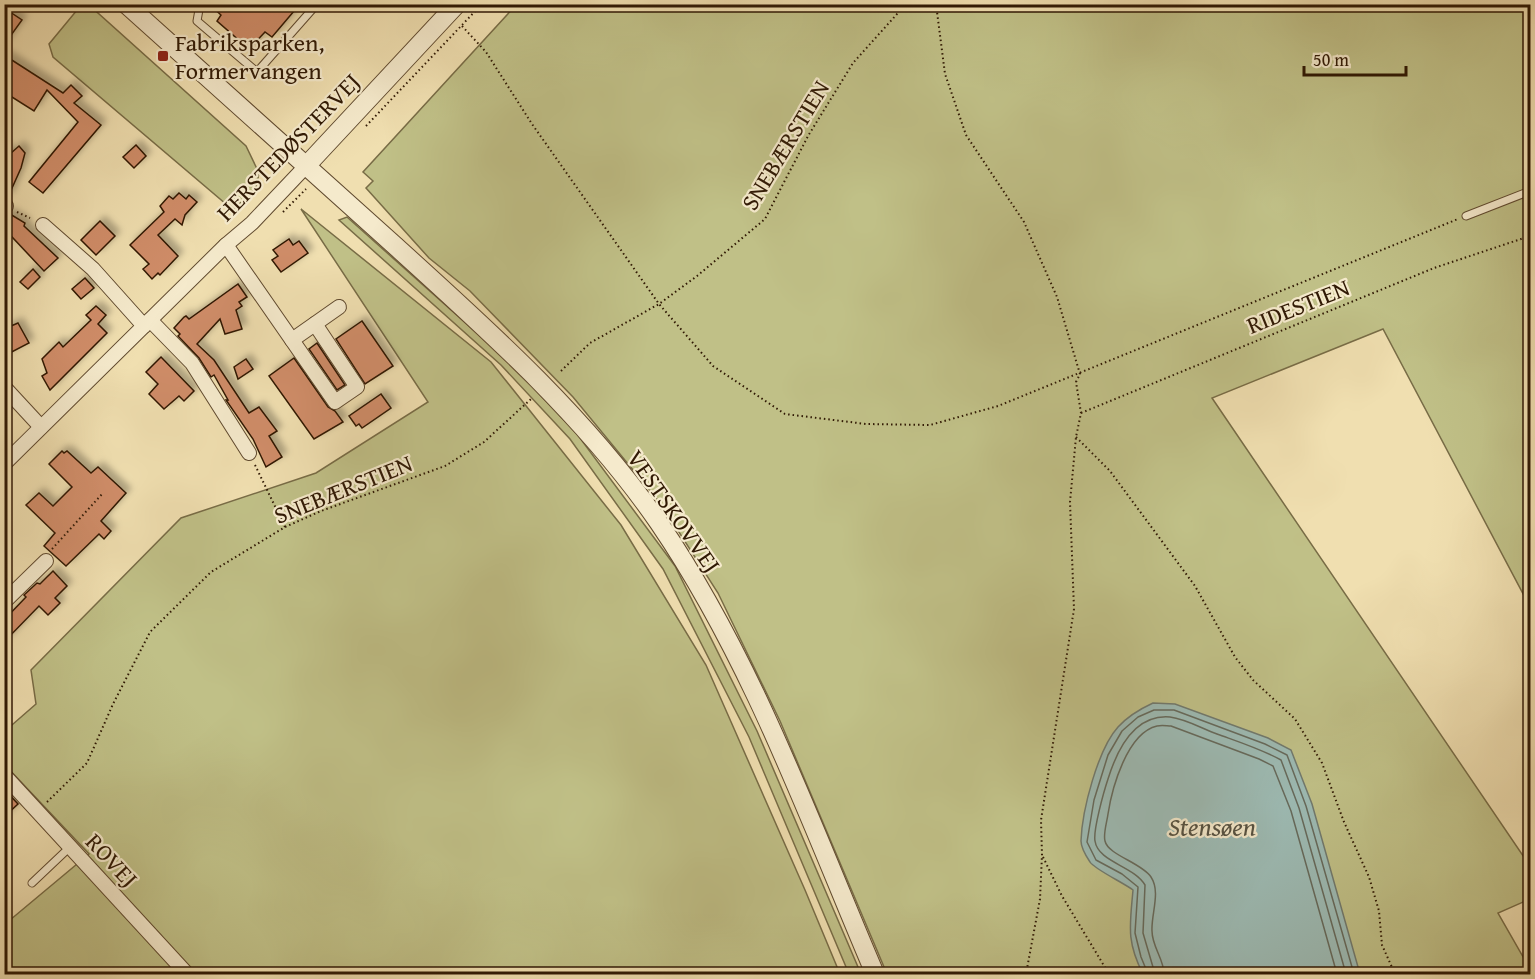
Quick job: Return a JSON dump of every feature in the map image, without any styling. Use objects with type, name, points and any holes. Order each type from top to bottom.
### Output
[{"type":"street","name":"VESTSKOVVEJ","points":[[126,4],[447,292],[526,367],[611,461],[658,523],[700,590],[734,651],[775,739],[875,975]]},
{"type":"street","name":"HERSTEDØSTERVEJ","points":[[4,464],[226,245],[252,223],[457,4]]},
{"type":"street","points":[[43,225],[192,363],[249,453]]},
{"type":"street","points":[[226,245],[335,402],[357,387],[315,324]]},
{"type":"street","points":[[292,340],[339,308]]},
{"type":"street","points":[[4,387],[41,427]]},
{"type":"street","points":[[4,602],[46,561]]},
{"type":"street","name":"ROVEJ","points":[[4,775],[187,975]]},
{"type":"lane","points":[[200,4],[197,21],[257,72],[317,4]]},
{"type":"lane","points":[[1466,216],[1530,191]]},
{"type":"lane","points":[[32,883],[70,847]]},
{"type":"path","points":[[359,134],[482,4]]},
{"type":"path","name":"SNEBÆRSTIEN","points":[[561,371],[590,343],[659,304],[697,276],[765,219],[808,136],[853,63],[906,4]]},
{"type":"path","points":[[936,4],[945,74],[966,135],[1024,222],[1057,297],[1080,374],[1076,382],[1081,413],[1076,437],[1070,502],[1074,609],[1041,820],[1040,899],[1026,975]]},
{"type":"path","points":[[462,26],[486,52],[532,124],[659,304],[713,366],[785,414],[866,424],[930,425],[998,406],[1466,216]]},
{"type":"path","points":[[5,206],[43,225]]},
{"type":"path","name":"RIDESTIEN","points":[[1081,413],[1434,268],[1530,236]]},
{"type":"path","name":"SNEBÆRSTIEN","points":[[38,812],[87,763],[113,704],[150,632],[211,572],[285,527],[321,511],[445,466],[484,442],[531,399]]},
{"type":"path","points":[[1076,437],[1110,471],[1195,586],[1235,657],[1253,680],[1295,719],[1322,763],[1344,822],[1369,877],[1378,911],[1382,945],[1395,975]]},
{"type":"path","points":[[249,453],[285,527]]},
{"type":"path","points":[[46,561],[46,557],[103,493]]},
{"type":"path","points":[[1042,855],[1062,896],[1109,975]]},
{"type":"green space","points":[[82,4],[89,5],[246,146],[259,173],[256,188],[233,210],[53,57],[49,44]]},
{"type":"green space","points":[[516,5],[1530,5],[1530,607],[1383,329],[1212,398],[1530,866],[1530,899],[1498,913],[1530,969],[1530,974],[887,974],[780,721],[718,593],[661,504],[573,397],[470,291],[429,258],[366,188],[373,181],[363,172]]},
{"type":"green space","points":[[301,209],[491,362],[621,525],[706,665],[840,974],[5,974],[4,925],[89,854],[5,765],[5,731],[36,704],[31,670],[181,518],[316,473],[428,402]]},
{"type":"green space","points":[[347,217],[507,360],[577,434],[675,566],[757,731],[861,974],[849,974],[749,737],[663,569],[570,439],[501,365],[339,220]]},
{"type":"water","name":"Stensøen","points":[[1153,703],[1175,704],[1268,738],[1291,750],[1312,804],[1360,974],[1143,974],[1134,952],[1130,933],[1133,890],[1093,865],[1084,852],[1081,841],[1084,813],[1092,781],[1104,750],[1122,723],[1134,713]]},
{"type":"building","points":[[209,4],[300,4],[272,37],[265,32],[249,49],[217,21],[221,15]]},
{"type":"building","points":[[4,8],[22,20],[4,45]]},
{"type":"building","points":[[4,55],[63,93],[71,85],[82,96],[74,103],[101,125],[43,193],[29,182],[78,122],[47,90],[34,111],[4,92]]},
{"type":"building","points":[[136,145],[146,156],[134,168],[123,157]]},
{"type":"building","points":[[19,146],[25,153],[21,168],[8,197],[4,197],[4,147],[10,154]]},
{"type":"building","points":[[179,193],[186,199],[189,195],[197,202],[185,215],[182,225],[175,219],[158,235],[178,256],[160,275],[158,273],[152,279],[143,269],[149,264],[130,245],[164,212],[160,206],[169,196],[173,199]]},
{"type":"building","points":[[10,214],[25,223],[24,226],[58,258],[44,271],[12,237],[4,247],[4,215]]},
{"type":"building","points":[[100,221],[115,236],[96,255],[81,240]]},
{"type":"building","points":[[289,239],[293,245],[299,241],[308,253],[281,272],[272,260],[278,256],[273,250]]},
{"type":"building","points":[[33,269],[40,277],[28,289],[20,282]]},
{"type":"building","points":[[85,278],[94,288],[81,299],[72,289]]},
{"type":"building","points":[[238,284],[247,297],[239,302],[242,306],[236,310],[242,329],[225,334],[220,319],[197,344],[214,360],[249,413],[259,407],[277,431],[269,436],[282,457],[266,467],[253,439],[226,400],[228,400],[214,375],[211,377],[199,358],[178,336],[180,334],[174,328],[184,317],[189,319]]},
{"type":"building","points":[[96,306],[106,315],[98,324],[107,333],[50,390],[42,376],[47,373],[42,359],[59,342],[63,347],[91,320],[86,315]]},
{"type":"building","points":[[362,321],[393,366],[365,384],[336,339]]},
{"type":"building","points":[[18,323],[29,343],[4,356],[4,329]]},
{"type":"building","points":[[317,343],[345,385],[337,390],[309,349]]},
{"type":"building","points":[[161,357],[194,391],[184,401],[179,396],[164,409],[149,394],[158,384],[146,372]]},
{"type":"building","points":[[294,358],[328,407],[335,411],[343,422],[314,439],[269,376]]},
{"type":"building","points":[[246,359],[253,369],[238,379],[234,367]]},
{"type":"building","points":[[381,394],[391,408],[362,428],[359,424],[356,426],[349,416]]},
{"type":"building","points":[[62,451],[64,453],[67,451],[91,473],[98,467],[126,493],[101,521],[111,531],[104,539],[99,534],[66,566],[44,546],[55,533],[26,505],[39,493],[53,506],[72,487],[49,464]]},
{"type":"building","points":[[53,571],[67,586],[55,598],[60,603],[48,615],[39,606],[4,642],[4,620],[26,597],[24,595]]},
{"type":"building","points":[[4,789],[18,804],[4,817]]},
{"type":"place","name":"Fabriksparken, Formervangen","points":[[163,56]]}]
